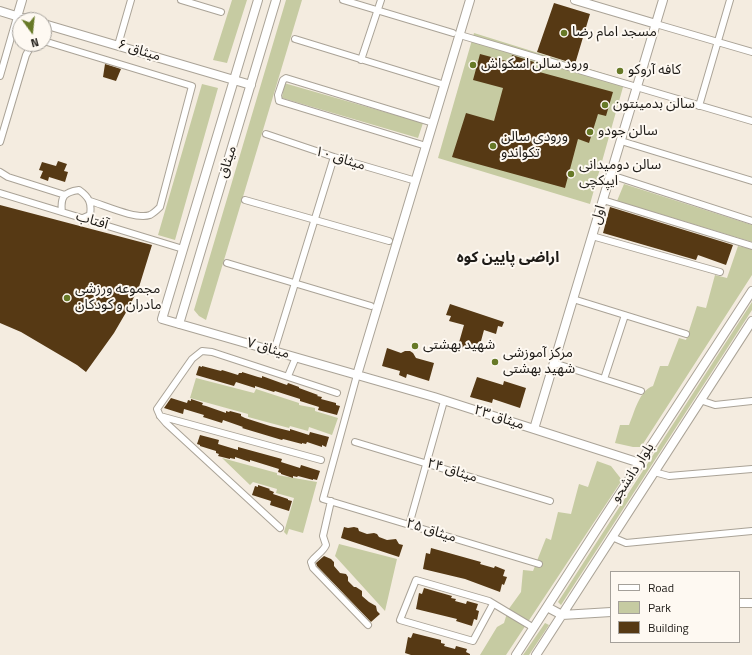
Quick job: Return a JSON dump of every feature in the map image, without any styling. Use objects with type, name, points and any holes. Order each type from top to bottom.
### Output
[{"type":"street","points":[[18,12],[22,0]]},
{"type":"street","points":[[118,45],[131,0]]},
{"type":"street","points":[[181,0],[220,12]]},
{"type":"street","name":"میثاق","points":[[162,319],[258,0]]},
{"type":"street","name":"میثاق","points":[[179,324],[276,0]]},
{"type":"street","points":[[344,0],[752,121]]},
{"type":"street","points":[[361,60],[381,0]]},
{"type":"street","points":[[357,375],[445,85],[456,34],[470,0]]},
{"type":"street","points":[[575,0],[752,52]]},
{"type":"street","name":"اول","points":[[534,430],[663,0]]},
{"type":"street","points":[[699,106],[730,0]]},
{"type":"street","points":[[0,11],[12,15]]},
{"type":"street","name":"میثاق ۶","points":[[52,26],[251,85]]},
{"type":"street","points":[[0,76],[12,34]]},
{"type":"street","points":[[295,40],[445,85]]},
{"type":"street","points":[[52,43],[192,86],[160,207],[156,211],[150,215],[133,215],[90,200],[80,190],[72,191],[65,195],[61,200],[62,212]]},
{"type":"street","points":[[0,142],[28,52]]},
{"type":"street","points":[[426,146],[279,101],[278,95],[283,80],[286,78],[433,123]]},
{"type":"street","name":"میثاق ۱۰","points":[[266,134],[334,157],[416,181]]},
{"type":"street","points":[[621,141],[752,181]]},
{"type":"street","points":[[274,351],[334,157]]},
{"type":"street","points":[[0,172],[8,177],[65,195]]},
{"type":"street","points":[[611,175],[752,221]]},
{"type":"street","name":"آفتاب","points":[[0,193],[183,249]]},
{"type":"street","points":[[82,218],[90,215],[90,200]]},
{"type":"street","points":[[245,200],[389,241]]},
{"type":"street","points":[[604,200],[752,246]]},
{"type":"street","points":[[592,236],[720,272]]},
{"type":"street","points":[[227,263],[371,306]]},
{"type":"street","name":"بلوار دانشجو","points":[[516,655],[752,291]]},
{"type":"street","points":[[573,299],[686,334]]},
{"type":"street","points":[[604,379],[625,315]]},
{"type":"street","name":"میثاق ۷","points":[[162,319],[357,375]]},
{"type":"street","name":"بلوار دانشجو","points":[[536,655],[752,321]]},
{"type":"street","points":[[280,528],[160,416],[157,409],[192,359],[202,351],[212,352],[337,393]]},
{"type":"street","points":[[288,376],[296,357]]},
{"type":"street","points":[[554,363],[641,391]]},
{"type":"street","name":"میثاق ۲۳","points":[[357,375],[444,400],[640,463]]},
{"type":"street","name":"میثاق ۲۵","points":[[357,375],[323,499],[539,564]]},
{"type":"street","points":[[409,525],[444,400]]},
{"type":"street","points":[[700,400],[715,404],[752,401]]},
{"type":"street","points":[[160,416],[321,460]]},
{"type":"street","name":"میثاق ۲۴","points":[[355,442],[550,501]]},
{"type":"street","points":[[654,472],[669,476],[752,469]]},
{"type":"street","points":[[331,501],[323,536],[326,545],[324,550],[316,555],[311,562],[313,568],[368,625]]},
{"type":"street","points":[[612,536],[626,543],[752,531]]},
{"type":"street","points":[[493,604],[473,642],[400,620],[416,580],[493,604],[534,628]]},
{"type":"street","points":[[740,604],[752,603]]},
{"type":"street","points":[[547,607],[562,615],[610,612]]},
{"type":"green space","points":[[232,0],[247,0],[227,63],[213,60]]},
{"type":"green space","points":[[286,0],[302,0],[206,320],[199,316],[194,310]]},
{"type":"green space","points":[[474,33],[625,80],[590,204],[438,158]]},
{"type":"green space","points":[[284,83],[423,123],[418,138],[282,98]]},
{"type":"green space","points":[[202,84],[218,88],[175,240],[158,235]]},
{"type":"green space","points":[[624,184],[752,225],[752,242],[617,201]]},
{"type":"green space","points":[[738,246],[752,249],[752,275],[641,447],[633,447],[615,443],[620,425],[629,425],[644,392],[653,386],[660,366],[668,366],[679,338],[686,340],[697,306],[706,308],[715,275],[727,278]]},
{"type":"green space","points":[[752,302],[752,310],[561,605],[558,602]]},
{"type":"green space","points":[[196,378],[254,393],[256,389],[299,403],[299,405],[315,408],[315,411],[338,418],[332,435],[309,427],[308,431],[290,426],[289,428],[248,417],[248,414],[190,398]]},
{"type":"green space","points":[[222,458],[277,473],[277,475],[317,482],[303,533],[289,529],[287,535],[284,532],[294,498],[276,493],[277,489],[253,482],[250,485]]},
{"type":"green space","points":[[597,461],[611,466],[622,480],[506,655],[480,655],[497,627],[504,623],[508,610],[521,592],[523,570],[533,571],[546,538],[551,540],[558,512],[571,514],[579,484],[588,487]]},
{"type":"green space","points":[[339,544],[397,559],[385,611],[335,556]]},
{"type":"green space","points":[[545,623],[549,625],[529,655],[523,655]]},
{"type":"building","name":"مسجد امام رضا","points":[[554,3],[590,14],[575,64],[537,52]]},
{"type":"building","points":[[480,54],[510,62],[512,55],[534,62],[532,70],[613,92],[606,116],[598,114],[589,143],[578,139],[565,188],[452,157],[466,113],[494,121],[503,88],[473,80]]},
{"type":"building","points":[[105,64],[121,69],[116,81],[103,77]]},
{"type":"building","points":[[58,161],[67,164],[64,171],[68,172],[65,182],[49,177],[48,181],[40,178],[43,171],[39,170],[42,162],[56,166]]},
{"type":"building","name":"مجموعه ورزشی مادران و کودکان","points":[[0,205],[152,245],[139,287],[128,309],[114,333],[86,372],[77,365],[21,332],[0,323]]},
{"type":"building","points":[[610,207],[733,245],[726,265],[698,255],[696,260],[603,233]]},
{"type":"building","points":[[450,304],[504,322],[502,327],[498,326],[496,334],[484,330],[478,352],[458,346],[464,325],[449,321],[451,316],[446,315]]},
{"type":"building","points":[[387,348],[401,353],[410,351],[416,358],[434,363],[429,381],[407,374],[406,378],[399,375],[400,371],[382,366]]},
{"type":"building","points":[[199,366],[222,370],[238,375],[242,372],[262,378],[262,376],[287,385],[288,383],[318,395],[317,396],[322,397],[321,399],[336,403],[336,405],[340,406],[337,415],[318,410],[319,407],[275,391],[274,392],[255,386],[255,388],[236,382],[234,386],[196,375]]},
{"type":"building","points":[[477,377],[503,385],[504,381],[526,388],[520,408],[493,399],[492,403],[470,397]]},
{"type":"building","points":[[171,398],[187,403],[188,400],[191,401],[191,399],[203,403],[202,405],[226,413],[226,411],[230,411],[241,414],[241,416],[245,418],[270,426],[290,431],[290,429],[309,435],[310,432],[329,437],[326,447],[307,442],[306,444],[302,444],[282,440],[242,428],[243,427],[223,420],[222,423],[203,417],[204,415],[184,409],[183,414],[164,408]]},
{"type":"building","points":[[200,435],[219,440],[218,444],[238,450],[238,447],[282,459],[281,462],[300,468],[301,465],[320,471],[317,480],[298,476],[293,476],[293,478],[281,474],[278,472],[279,469],[250,460],[250,462],[235,457],[235,459],[230,459],[218,456],[219,454],[216,453],[216,451],[197,444]]},
{"type":"building","points":[[258,485],[270,489],[269,490],[274,492],[273,494],[292,501],[289,511],[270,505],[271,501],[252,495],[255,486],[258,487]]},
{"type":"building","points":[[344,527],[358,528],[359,531],[367,534],[374,533],[387,540],[396,539],[399,544],[403,545],[399,557],[341,538]]},
{"type":"building","points":[[431,548],[481,562],[480,564],[494,568],[495,566],[505,570],[503,576],[507,577],[504,585],[502,584],[500,592],[465,579],[423,569],[426,553],[430,554]]},
{"type":"building","points":[[324,556],[331,559],[334,562],[334,566],[340,573],[346,574],[348,581],[354,587],[362,591],[362,596],[376,606],[377,611],[380,614],[371,622],[317,566],[316,563]]},
{"type":"building","points":[[424,588],[452,596],[451,598],[456,599],[455,601],[466,604],[467,601],[478,604],[476,610],[479,611],[477,620],[474,619],[472,626],[456,621],[457,619],[416,609],[419,593],[422,594]]},
{"type":"building","points":[[413,633],[441,640],[441,643],[445,644],[444,646],[455,649],[456,646],[467,649],[466,652],[470,655],[411,655],[405,653],[408,637],[411,638]]},
{"type":"place","name":"مسجد امام رضا","points":[[564,33]]},
{"type":"place","name":"ورود سالن اسکواش","points":[[473,65]]},
{"type":"place","name":"کافه آروکو","points":[[620,71]]},
{"type":"place","name":"سالن بدمینتون","points":[[605,105]]},
{"type":"place","name":"سالن جودو","points":[[590,132]]},
{"type":"place","name":"ورودی سالن تکواندو","points":[[493,146]]},
{"type":"place","name":"سالن دومیدانی ایپکچی","points":[[571,174]]},
{"type":"place","name":"مجموعه ورزشی مادران و کودکان","points":[[67,298]]},
{"type":"place","name":"شهید بهشتی","points":[[415,346]]},
{"type":"place","name":"مرکز آموزشی شهید بهشتی","points":[[495,362]]},
{"type":"district","name":"اراضی پایین کوه","points":[[508,258]]}]
